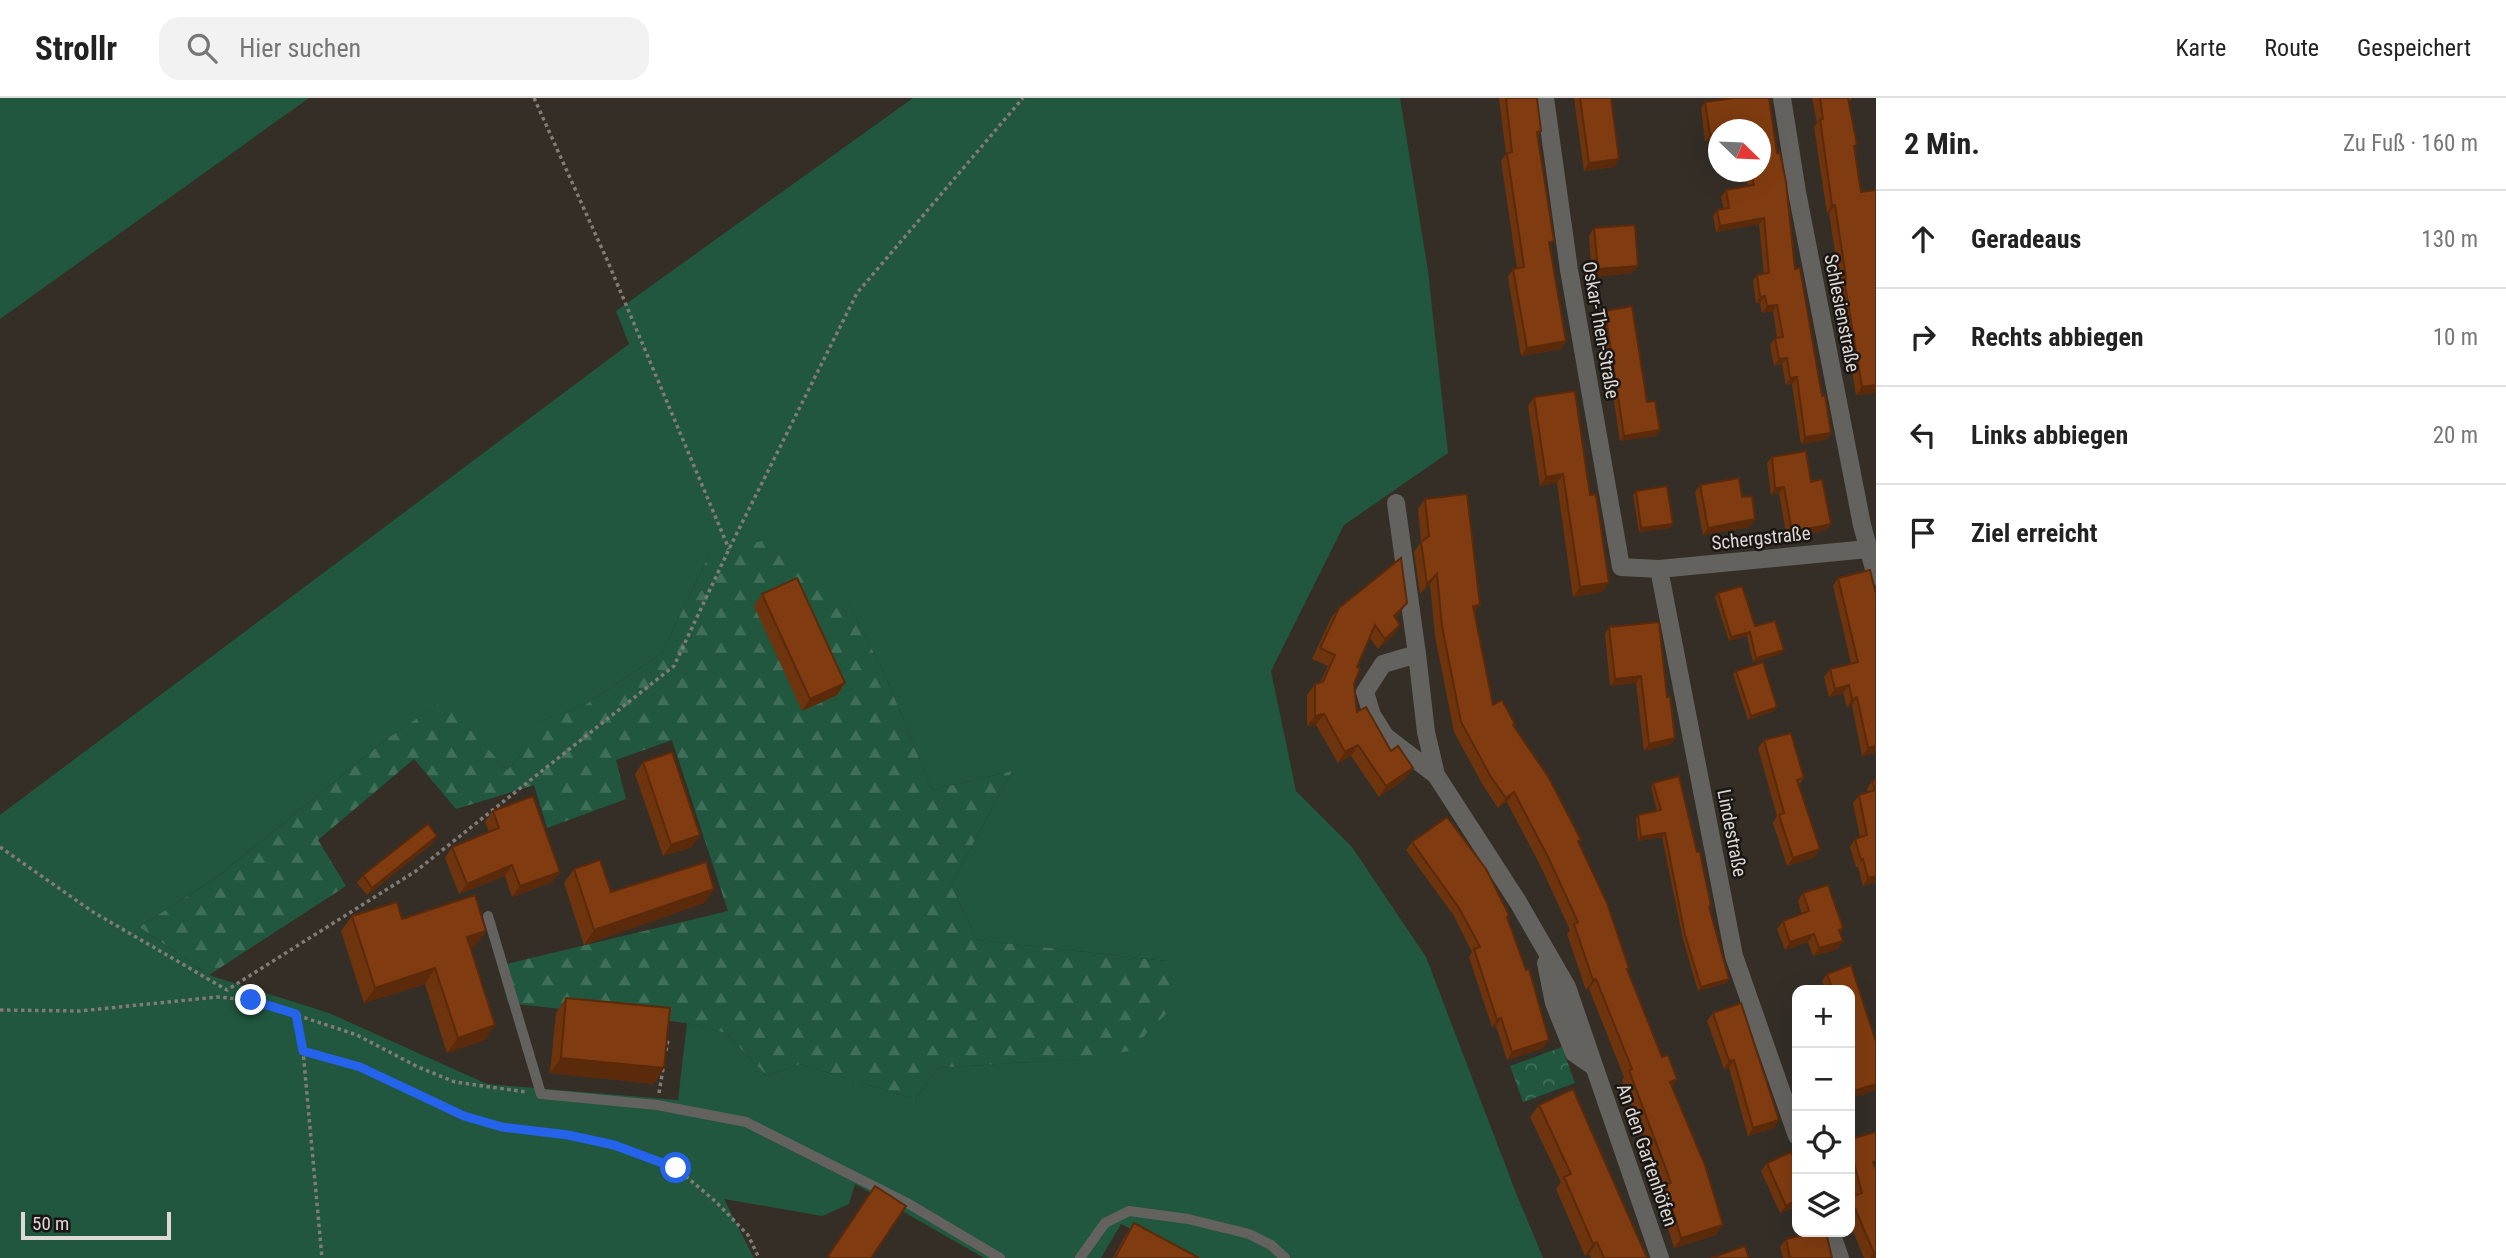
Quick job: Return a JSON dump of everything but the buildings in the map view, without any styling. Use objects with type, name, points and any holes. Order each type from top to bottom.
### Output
[{"type":"street","name":"Oskar-Then-Straße","points":[[1545,98],[1569,270],[1620,568],[1659,569]]},
{"type":"street","name":"Schlesienstraße","points":[[1782,98],[1797,192],[1869,524],[1868,549],[1876,576]]},
{"type":"street","name":"An den Gartenhöfen","points":[[1396,503],[1426,732],[1436,775],[1518,902],[1566,987],[1660,1258]]},
{"type":"street","name":"Schergstraße","points":[[1659,569],[1868,549]]},
{"type":"street","name":"Lindestraße","points":[[1659,569],[1734,956],[1792,1122]]},
{"type":"street","name":"An den Gartenhöfen","points":[[1417,654],[1383,664],[1365,692],[1372,715],[1386,737],[1436,775]]},
{"type":"street","points":[[1833,1237],[1840,1258]]},
{"type":"lane","points":[[488,916],[541,1094],[657,1105],[746,1122],[909,1204],[1000,1258]]},
{"type":"lane","points":[[1080,1258],[1105,1223],[1129,1211],[1188,1219],[1249,1234],[1271,1245],[1285,1258]]},
{"type":"path","points":[[534,98],[729,549]]},
{"type":"path","points":[[0,847],[93,912],[227,990],[416,871],[674,666],[729,549],[857,293],[1023,98]]},
{"type":"path","points":[[0,1010],[80,1011],[217,997],[251,1000],[357,1035],[418,1067],[455,1082],[541,1094]]},
{"type":"path","points":[[296,1014],[303,1051],[322,1258]]},
{"type":"path","points":[[666,1053],[668,1040]]},
{"type":"path","points":[[303,1051],[360,1067],[464,1116],[502,1127],[568,1135],[614,1145],[676,1168],[715,1201],[748,1235],[759,1258]]},
{"type":"path","points":[[657,1105],[664,1066]]},
{"type":"green space","points":[[0,98],[309,98],[0,319]]},
{"type":"green space","points":[[913,98],[1400,98],[1428,271],[1448,453],[1344,525],[1271,671],[1296,791],[1352,847],[1426,957],[1543,1258],[1190,1258],[1121,1224],[1101,1258],[984,1258],[855,1184],[849,1204],[822,1216],[724,1199],[754,1258],[0,1258],[0,815],[629,344],[616,311]],"holes":[[[710,553],[849,604],[886,677],[932,790],[1012,771],[951,885],[977,940],[1166,961],[1078,1059],[938,1068],[915,1099],[800,1064],[767,1076],[726,1033],[687,1023],[678,1100],[487,1084],[329,1013],[209,975],[139,927],[217,877],[388,738],[443,701],[507,770],[519,758],[528,726],[585,705],[662,653]]]},
{"type":"green space","points":[[762,541],[800,563],[849,604],[886,677],[932,790],[1012,771],[951,885],[977,940],[1166,961],[1173,1007],[1129,1051],[1078,1059],[938,1068],[915,1099],[800,1064],[767,1076],[726,1033],[687,1023],[508,1003],[498,966],[728,911],[672,740],[616,760],[626,799],[547,828],[534,785],[456,809],[414,759],[318,840],[346,886],[209,975],[139,927],[217,877],[388,738],[444,700],[507,770],[519,758],[527,726],[585,705],[662,653],[710,553]]},
{"type":"green space","points":[[1562,1047],[1575,1083],[1523,1102],[1510,1066]]},
{"type":"route","points":[[251,1000],[296,1014],[303,1051],[360,1067],[464,1116],[502,1127],[568,1135],[614,1145],[676,1168]]}]
